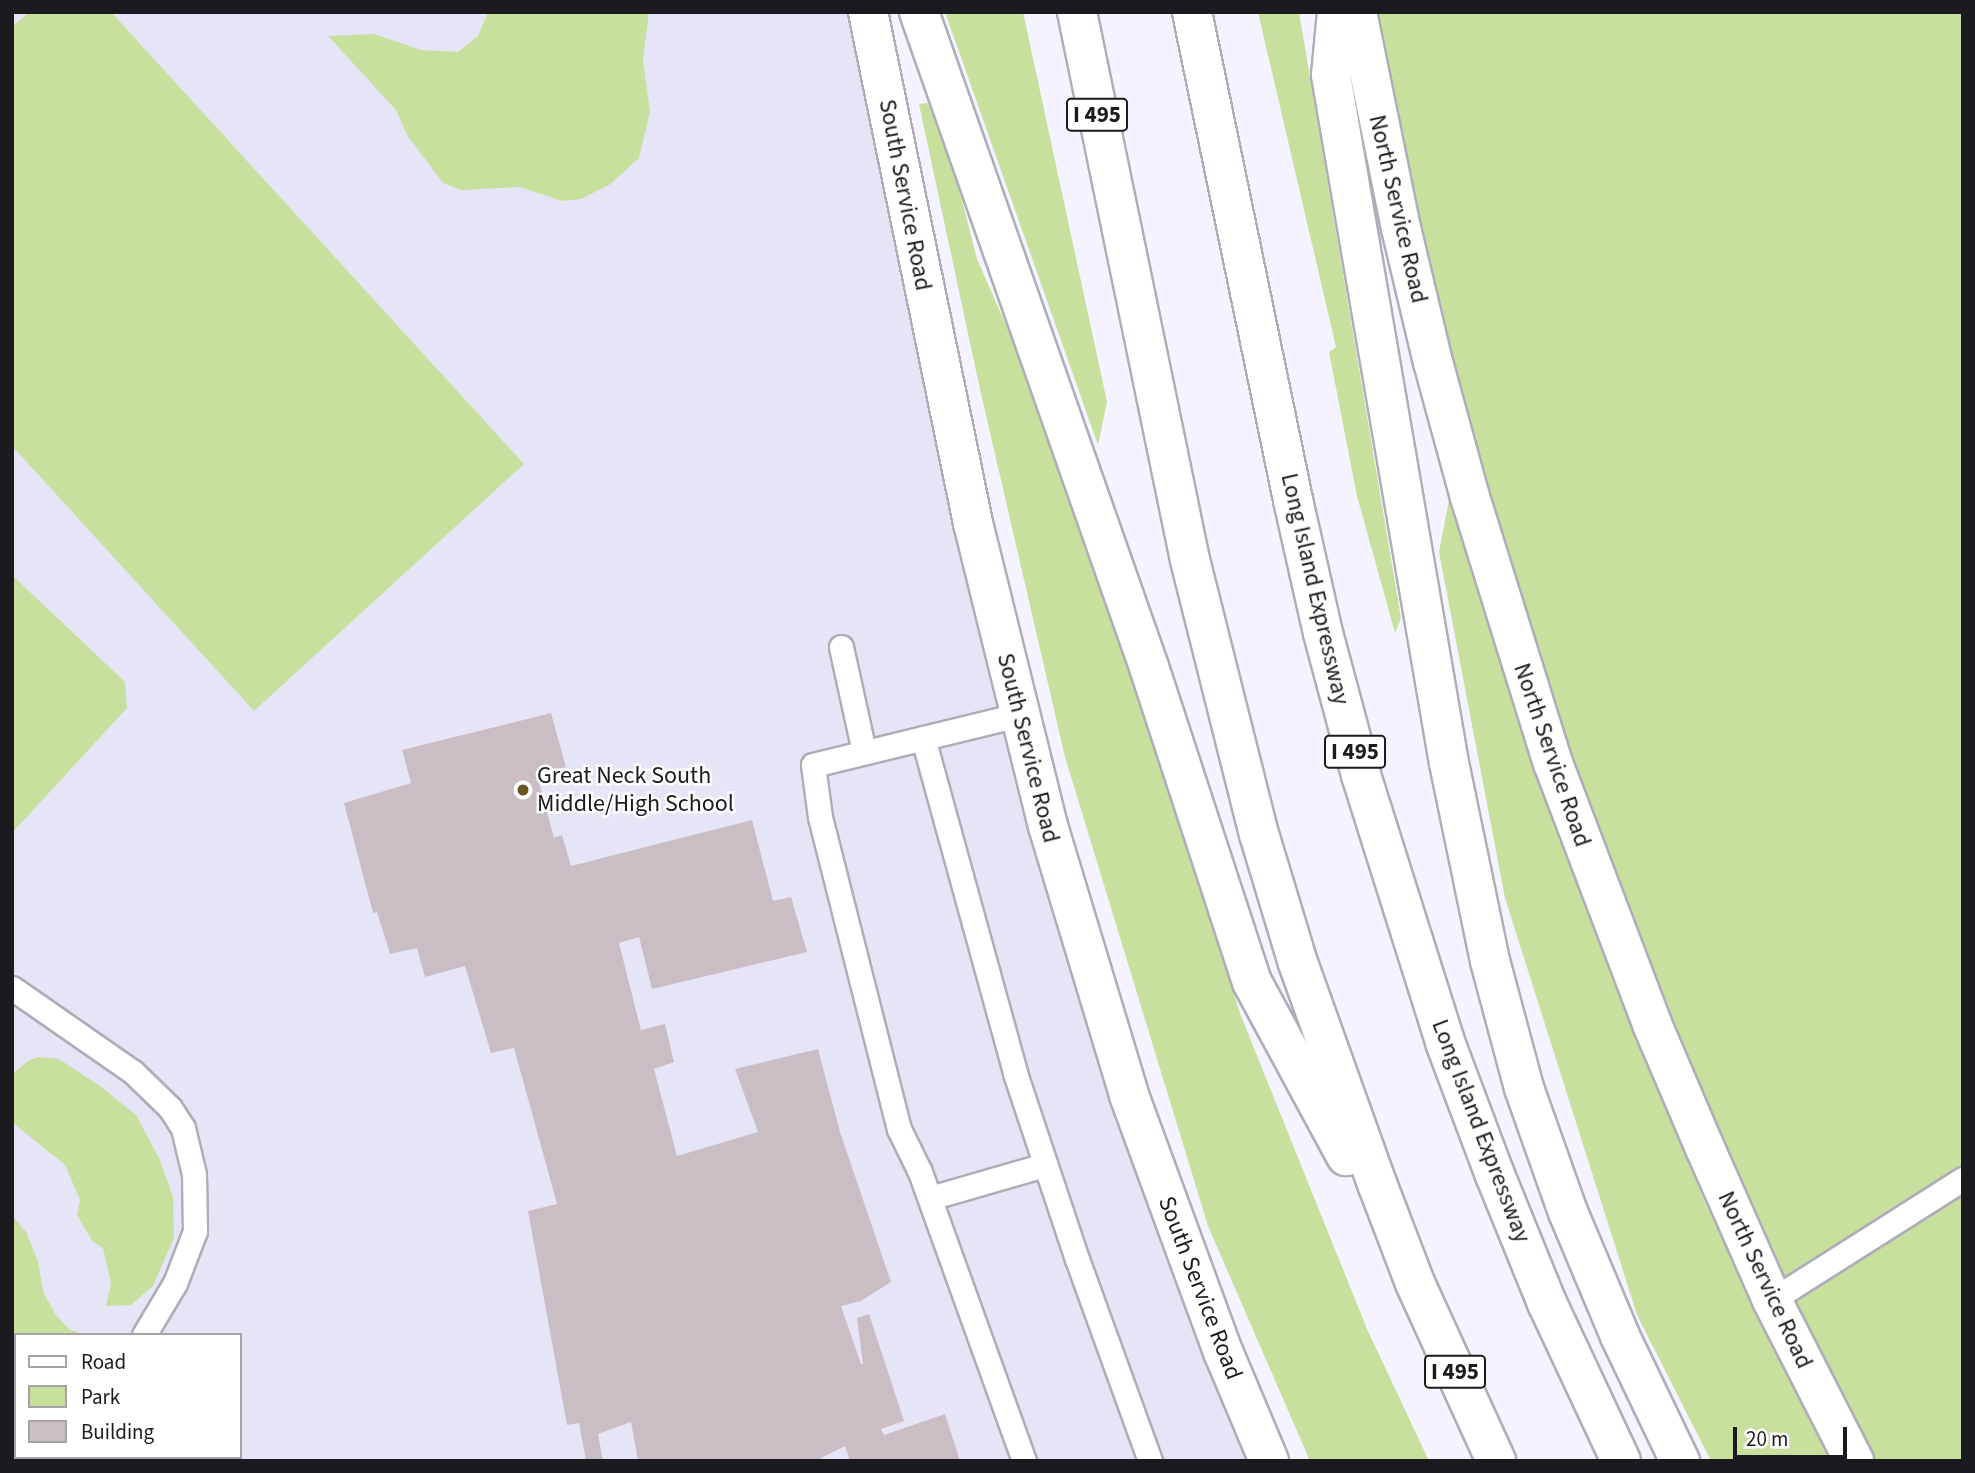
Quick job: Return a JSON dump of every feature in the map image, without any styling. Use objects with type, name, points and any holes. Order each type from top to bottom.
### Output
[{"type":"main road","name":"South Service Road","points":[[868,12],[967,497],[1018,715],[1087,963],[1129,1095],[1224,1354],[1269,1461]]},
{"type":"main road","points":[[919,12],[1150,667],[1252,982],[1415,1283]]},
{"type":"main road","name":"I 495","points":[[1077,12],[1190,560],[1252,809],[1298,963],[1415,1283],[1496,1461]]},
{"type":"main road","name":"Long Island Expressway","points":[[1192,12],[1290,487],[1323,633],[1361,775],[1441,1029],[1491,1163],[1547,1303],[1621,1461]]},
{"type":"main road","points":[[1337,12],[1331,75],[1449,763],[1490,961],[1524,1088],[1568,1212],[1620,1336],[1680,1461]]},
{"type":"main road","name":"North Service Road","points":[[1357,12],[1401,228],[1430,348],[1510,630],[1599,889],[1652,1024],[1772,1300],[1854,1461]]},
{"type":"lane","points":[[841,647],[864,752]]},
{"type":"lane","points":[[1018,715],[813,765],[815,793],[899,1129],[930,1198],[1024,1461]]},
{"type":"lane","points":[[923,738],[997,1013],[1044,1165],[1150,1461]]},
{"type":"lane","points":[[12,988],[133,1072],[170,1108],[183,1128],[194,1174],[195,1231],[175,1283],[146,1333]]},
{"type":"lane","points":[[930,1198],[1044,1165]]},
{"type":"lane","points":[[1772,1300],[1963,1179]]},
{"type":"shaded area","name":"Great Neck South Middle/High School","points":[[12,12],[863,12],[995,649],[1265,1461],[12,1461]]},
{"type":"green space","points":[[29,12],[111,12],[524,464],[254,711],[12,446],[12,27]]},
{"type":"green space","points":[[488,12],[649,12],[643,60],[650,112],[639,158],[609,185],[581,199],[562,201],[520,187],[461,190],[443,183],[407,135],[396,110],[328,36],[374,34],[421,50],[458,52],[478,36]]},
{"type":"green space","points":[[945,12],[1023,12],[1107,402],[1098,445]]},
{"type":"green space","points":[[1258,12],[1299,12],[1401,618],[1395,633],[1357,496],[1329,352],[1336,347]]},
{"type":"green space","points":[[1357,12],[1963,12],[1963,1461],[1854,1461],[1553,763]]},
{"type":"green space","points":[[937,102],[977,259],[1051,427],[1241,1016],[1367,1329],[1429,1461],[1310,1461],[1208,1226],[1065,757],[979,385],[919,104]]},
{"type":"green space","points":[[1450,495],[1533,769],[1705,1203],[1830,1461],[1711,1461],[1637,1315],[1505,898],[1439,552]]},
{"type":"green space","points":[[12,575],[125,682],[127,708],[12,833]]},
{"type":"green space","points":[[38,1057],[59,1059],[100,1086],[136,1115],[160,1160],[173,1197],[174,1238],[153,1286],[131,1305],[106,1306],[111,1283],[103,1248],[92,1241],[77,1215],[80,1200],[65,1165],[12,1122],[12,1074],[28,1061]]},
{"type":"green space","points":[[12,1215],[26,1232],[38,1261],[43,1291],[55,1314],[69,1329],[79,1333],[14,1333],[14,1392]]},
{"type":"building","points":[[551,713],[566,767],[537,775],[554,838],[562,835],[571,866],[752,820],[773,901],[791,897],[807,952],[652,989],[639,937],[619,943],[641,1030],[665,1024],[674,1062],[654,1069],[677,1156],[758,1132],[735,1069],[818,1049],[840,1132],[891,1282],[861,1301],[841,1306],[861,1364],[857,1318],[869,1314],[904,1421],[881,1429],[884,1435],[945,1414],[960,1461],[850,1461],[845,1446],[815,1461],[638,1461],[631,1422],[598,1434],[603,1461],[586,1461],[579,1423],[567,1425],[528,1211],[557,1204],[514,1048],[491,1053],[465,966],[425,977],[417,948],[390,954],[377,912],[373,913],[344,803],[411,783],[402,750]]},
{"type":"place","name":"Great Neck South Middle/High School","points":[[523,790]]}]
